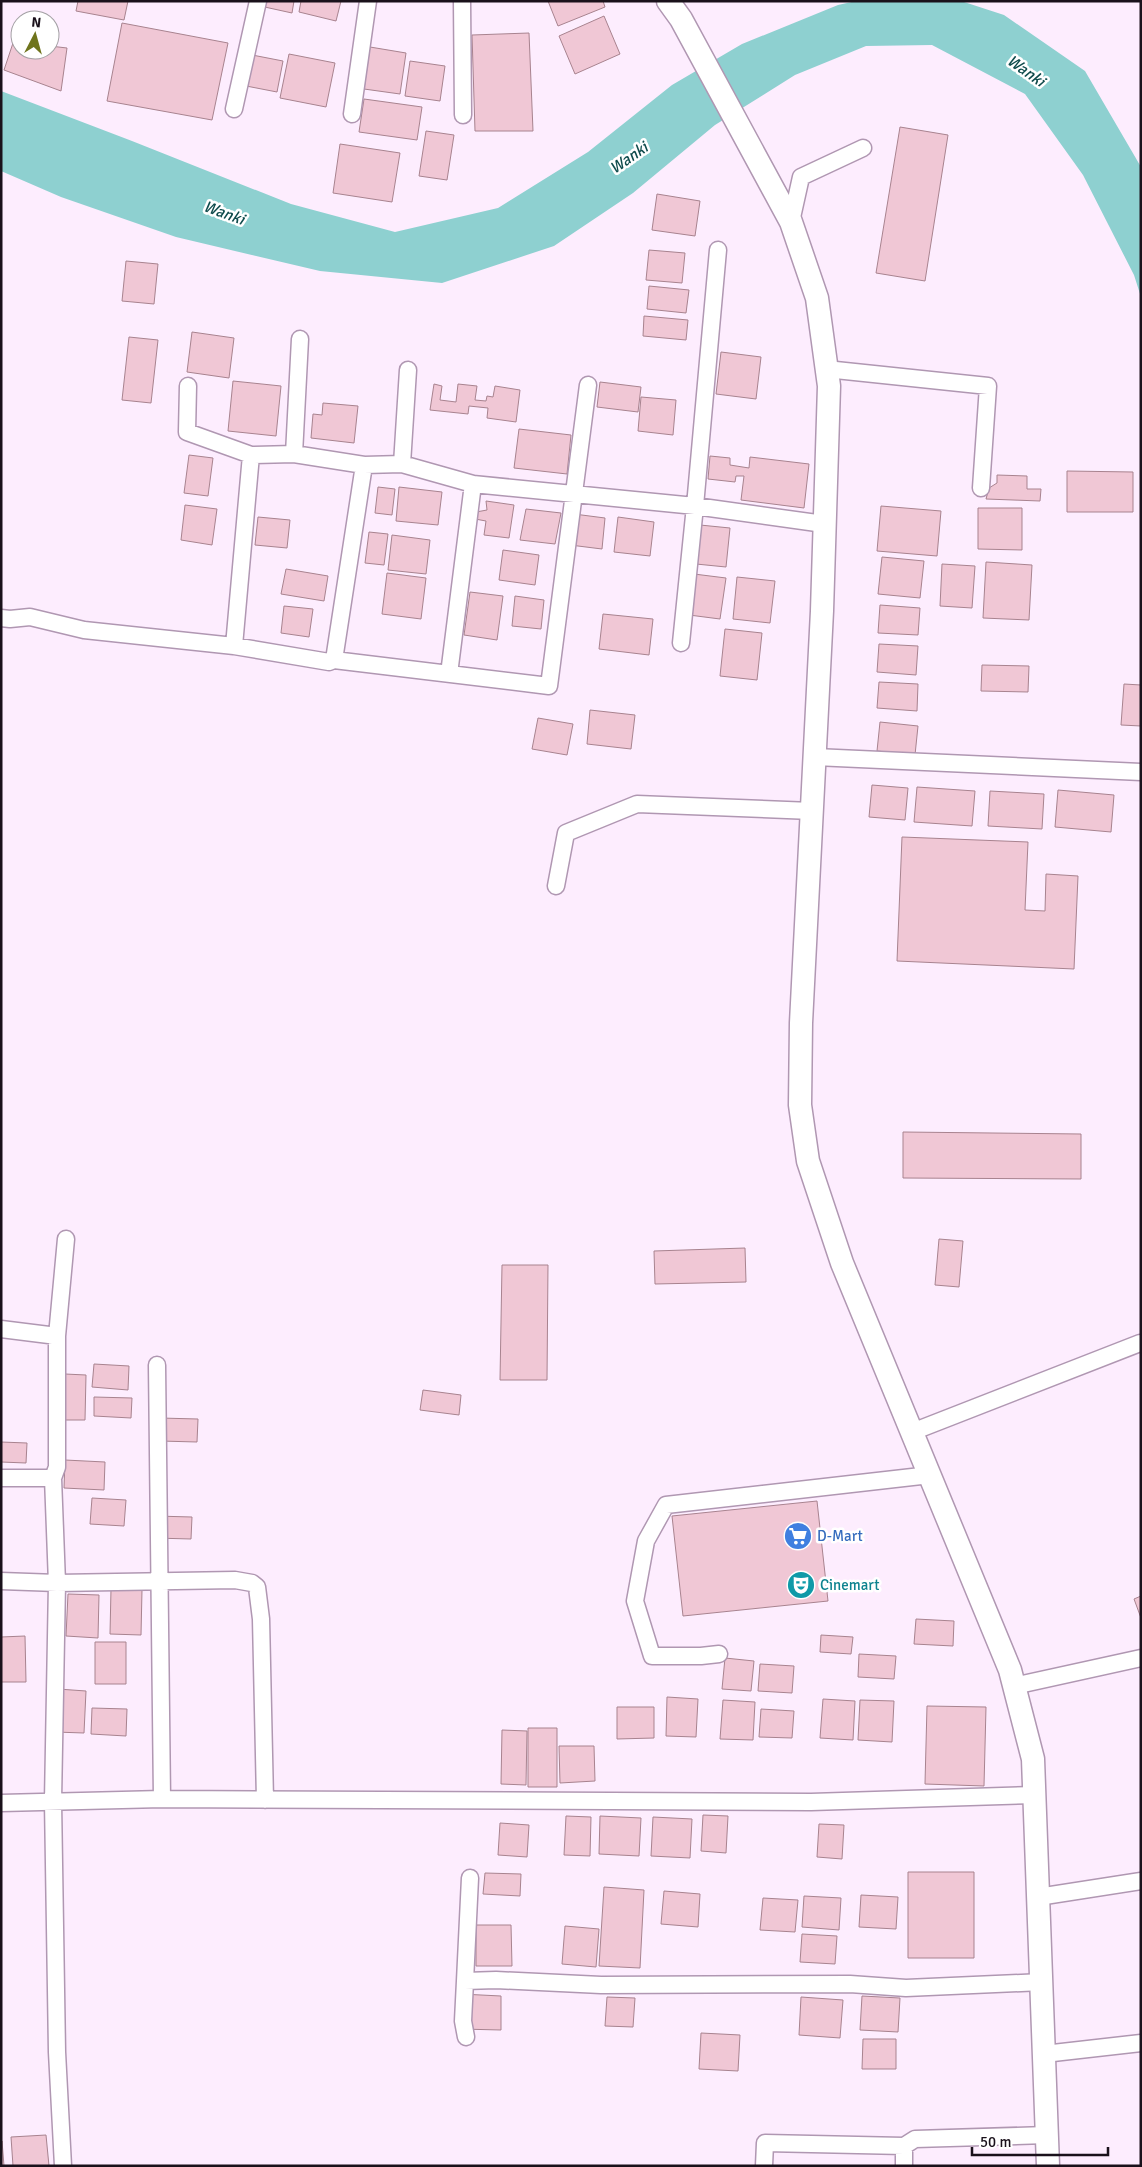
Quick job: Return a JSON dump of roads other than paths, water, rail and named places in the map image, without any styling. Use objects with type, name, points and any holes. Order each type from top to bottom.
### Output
[{"type":"street","points":[[234,109],[258,1]]},
{"type":"street","points":[[352,114],[368,1]]},
{"type":"street","points":[[462,1],[462,115]]},
{"type":"street","points":[[674,10],[791,222],[818,298],[829,386],[812,811],[801,1023],[800,1105],[808,1161],[842,1263],[1010,1670],[1033,1759],[1048,2166]]},
{"type":"street","points":[[791,222],[801,176],[863,148]]},
{"type":"street","points":[[681,643],[718,250]]},
{"type":"street","points":[[294,454],[300,339]]},
{"type":"street","points":[[402,464],[408,370]]},
{"type":"street","points":[[826,370],[988,386],[981,488]]},
{"type":"street","points":[[1,618],[30,617],[84,630],[234,646],[329,662],[334,660],[549,686],[576,493],[588,385]]},
{"type":"street","points":[[188,386],[187,432],[251,455],[294,454],[364,465],[402,464],[472,484],[695,506],[824,524]]},
{"type":"street","points":[[234,646],[251,455]]},
{"type":"street","points":[[334,660],[364,465]]},
{"type":"street","points":[[448,674],[472,484]]},
{"type":"street","points":[[814,757],[1141,772]]},
{"type":"street","points":[[556,886],[566,833],[636,804],[812,811]]},
{"type":"street","points":[[63,2166],[57,2052],[53,1801],[57,1582],[53,1478],[57,1467],[57,1336],[66,1239]]},
{"type":"street","points":[[1,1328],[57,1336]]},
{"type":"street","points":[[912,1432],[1140,1343]]},
{"type":"street","points":[[157,1365],[162,1799]]},
{"type":"street","points":[[719,1654],[652,1656],[634,1601],[646,1540],[666,1505],[930,1475]]},
{"type":"street","points":[[1,1478],[53,1478]]},
{"type":"street","points":[[1,1581],[235,1580],[252,1583],[257,1587],[261,1619],[266,1800]]},
{"type":"street","points":[[1014,1686],[1141,1658]]},
{"type":"street","points":[[1,1803],[162,1799],[811,1802],[1035,1794]]},
{"type":"street","points":[[466,2037],[463,2021],[470,1878]]},
{"type":"street","points":[[1038,1897],[1141,1881]]},
{"type":"street","points":[[465,1980],[601,1985],[850,1984],[906,1988],[1042,1982]]},
{"type":"street","points":[[1044,2054],[1141,2043]]},
{"type":"street","points":[[764,2166],[765,2144],[904,2146],[915,2139],[1047,2135]]},
{"type":"street","points":[[904,2146],[904,2166]]},
{"type":"water","name":"Wanki","points":[[856,1],[961,1],[1004,15],[1085,71],[1141,167],[1141,297],[1134,275],[1083,175],[1025,94],[932,45],[866,46],[795,75],[715,125],[633,193],[554,246],[442,283],[320,271],[176,237],[61,197],[1,171],[1,91],[291,204],[395,232],[498,208],[588,152],[672,85],[742,44],[838,5]]},
{"type":"place","name":"D-Mart","points":[[798,1536]]},
{"type":"place","name":"Cinemart","points":[[801,1585]]}]
